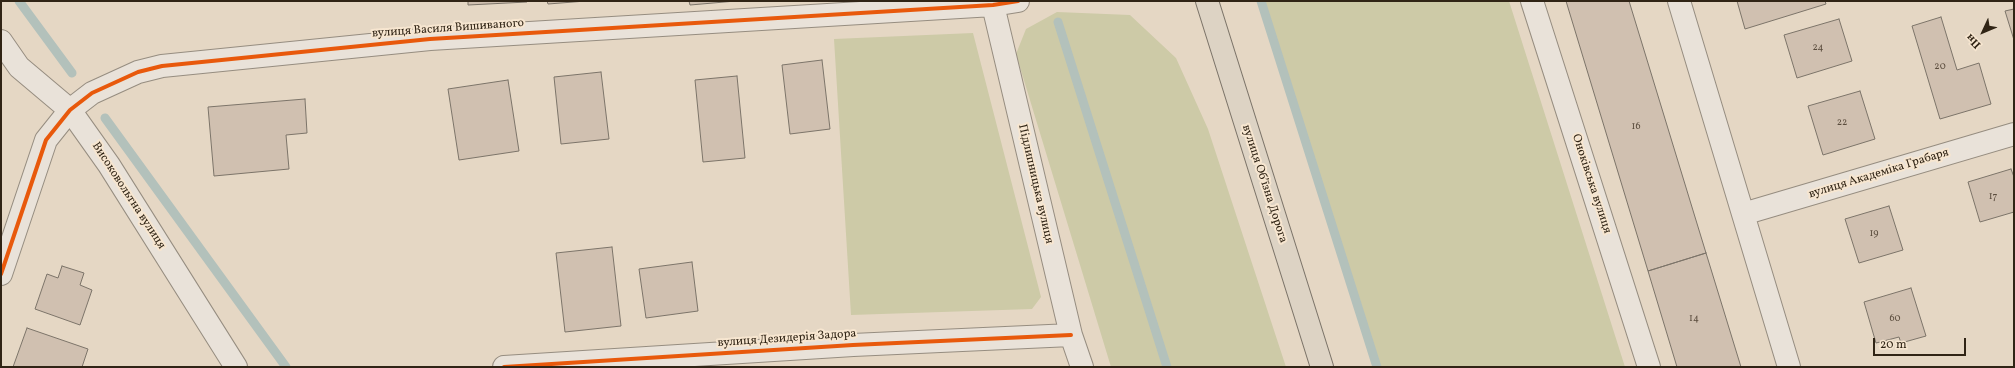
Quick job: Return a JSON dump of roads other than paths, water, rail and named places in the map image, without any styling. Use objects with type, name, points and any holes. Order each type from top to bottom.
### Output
[{"type":"highway","name":"вулиця Обʼїзна Дорога","points":[[1206,1],[1322,367]]},
{"type":"street","name":"вулиця Василя Вишиваного","points":[[1,274],[46,140],[70,110],[92,93],[113,82],[138,72],[162,66],[430,39],[1018,1]]},
{"type":"street","name":"Оноківська вулиця","points":[[1532,1],[1650,367]]},
{"type":"street","points":[[1679,1],[1789,367]]},
{"type":"street","name":"Підлипницька вулиця","points":[[992,3],[1071,335],[1082,367]]},
{"type":"street","name":"Високовольтна вулиця","points":[[1,41],[19,67],[70,110],[113,172],[236,367]]},
{"type":"street","name":"вулиця Академіка Грабаря","points":[[1743,214],[2014,134]]},
{"type":"street","name":"вулиця Дезидерія Задора","points":[[504,367],[853,345],[1071,335]]},
{"type":"waterway","points":[[19,1],[72,73]]},
{"type":"waterway","points":[[1261,1],[1377,367]]},
{"type":"waterway","points":[[1058,22],[1167,367]]},
{"type":"waterway","points":[[105,118],[286,367]]}]
